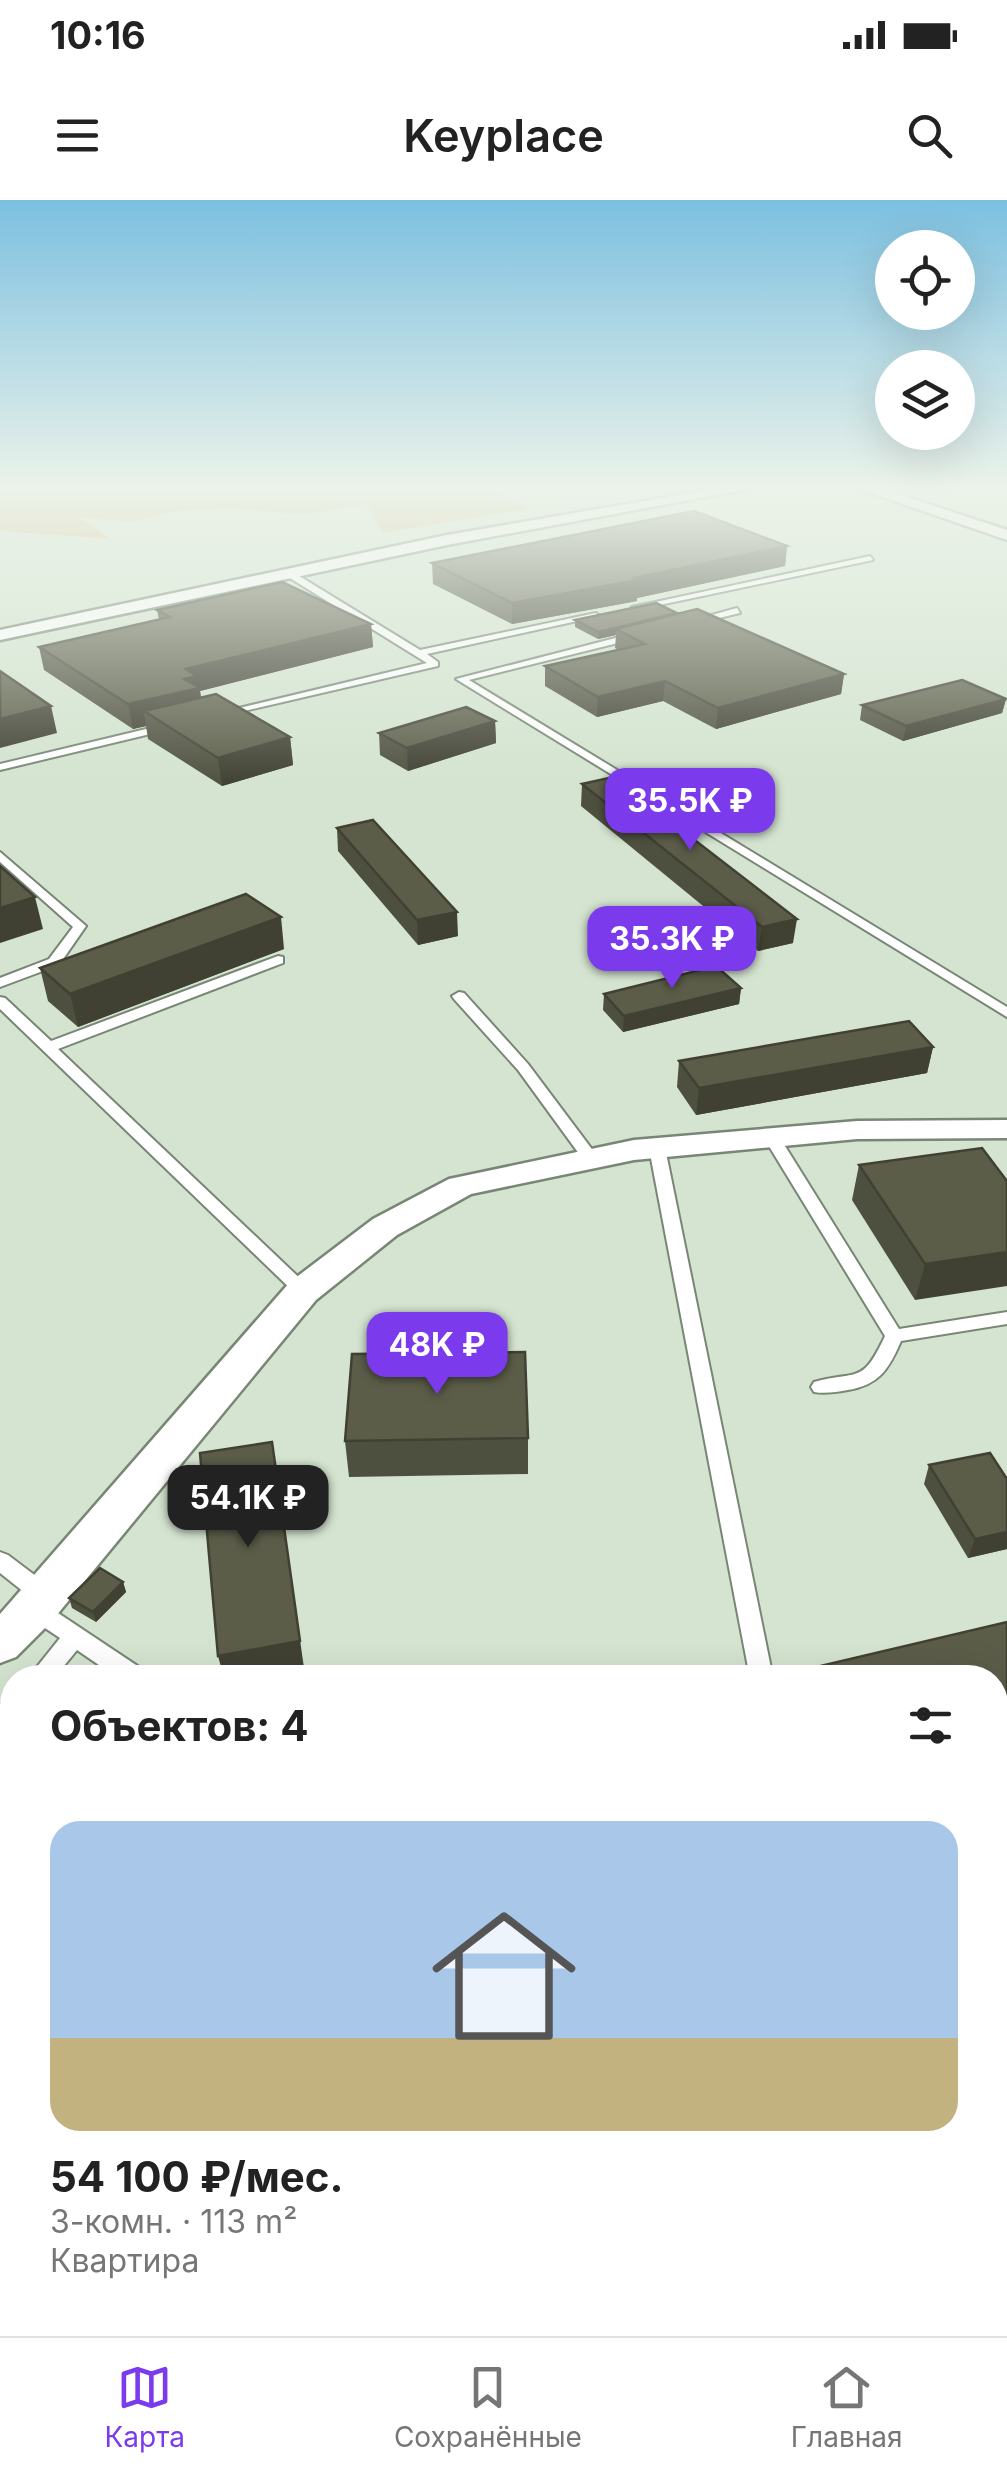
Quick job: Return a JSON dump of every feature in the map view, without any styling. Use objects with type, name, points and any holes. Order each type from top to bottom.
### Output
[{"type":"street","points":[[0,635],[220,588]]},
{"type":"street","points":[[0,1643],[40,1602],[303,1292],[385,1226],[461,1186],[657,1148],[857,1130],[1007,1129]]},
{"type":"lane","points":[[208,718],[435,664],[312,588]]},
{"type":"lane","points":[[618,611],[729,588]]},
{"type":"lane","points":[[679,625],[737,610]]},
{"type":"lane","points":[[418,654],[599,615]]},
{"type":"lane","points":[[640,634],[461,679],[1007,1014]]},
{"type":"lane","points":[[0,767],[189,722]]},
{"type":"lane","points":[[0,856],[80,926],[54,962],[0,983]]},
{"type":"lane","points":[[49,1048],[278,960]]},
{"type":"lane","points":[[458,996],[523,1067],[591,1160]]},
{"type":"lane","points":[[0,1001],[303,1292]]},
{"type":"lane","points":[[772,1138],[894,1336]]},
{"type":"lane","points":[[657,1148],[759,1665]]},
{"type":"lane","points":[[894,1336],[1007,1318]]},
{"type":"lane","points":[[821,1387],[866,1381],[878,1374],[894,1336]]},
{"type":"lane","points":[[0,1561],[76,1634],[118,1665]]},
{"type":"lane","points":[[50,1665],[76,1634]]},
{"type":"building","points":[[257,588],[294,588],[371,624],[186,669],[197,676],[184,679],[200,688],[128,704],[39,647],[170,617],[157,610]]},
{"type":"building","points":[[481,588],[596,588],[512,603]]},
{"type":"building","points":[[656,603],[677,613],[599,632],[575,620]]},
{"type":"building","points":[[697,609],[844,674],[718,708],[665,681],[598,697],[545,666],[645,644],[616,629]]},
{"type":"building","points":[[0,671],[51,706],[0,719]]},
{"type":"building","points":[[962,680],[1006,699],[906,726],[862,705]]},
{"type":"building","points":[[216,694],[290,737],[218,758],[144,711]]},
{"type":"building","points":[[466,707],[495,721],[407,748],[379,733]]},
{"type":"building","points":[[613,777],[797,919],[762,927],[582,784]]},
{"type":"building","points":[[373,820],[457,912],[417,920],[337,828]]},
{"type":"building","points":[[0,866],[35,897],[0,908]]},
{"type":"building","points":[[246,894],[281,917],[70,994],[40,968]]},
{"type":"building","points":[[716,966],[741,988],[624,1016],[604,994]]},
{"type":"building","points":[[909,1021],[933,1047],[699,1088],[679,1061]]},
{"type":"building","points":[[982,1148],[1007,1181],[1007,1252],[925,1264],[859,1165]]},
{"type":"building","points":[[525,1352],[528,1438],[345,1441],[352,1354]]},
{"type":"building","points":[[272,1442],[300,1641],[218,1656],[200,1453]]},
{"type":"building","points":[[990,1453],[1007,1479],[1007,1532],[975,1539],[929,1465]]},
{"type":"building","points":[[100,1568],[123,1582],[93,1612],[69,1598]]},
{"type":"building","points":[[1007,1622],[1007,1665],[824,1665]]}]
